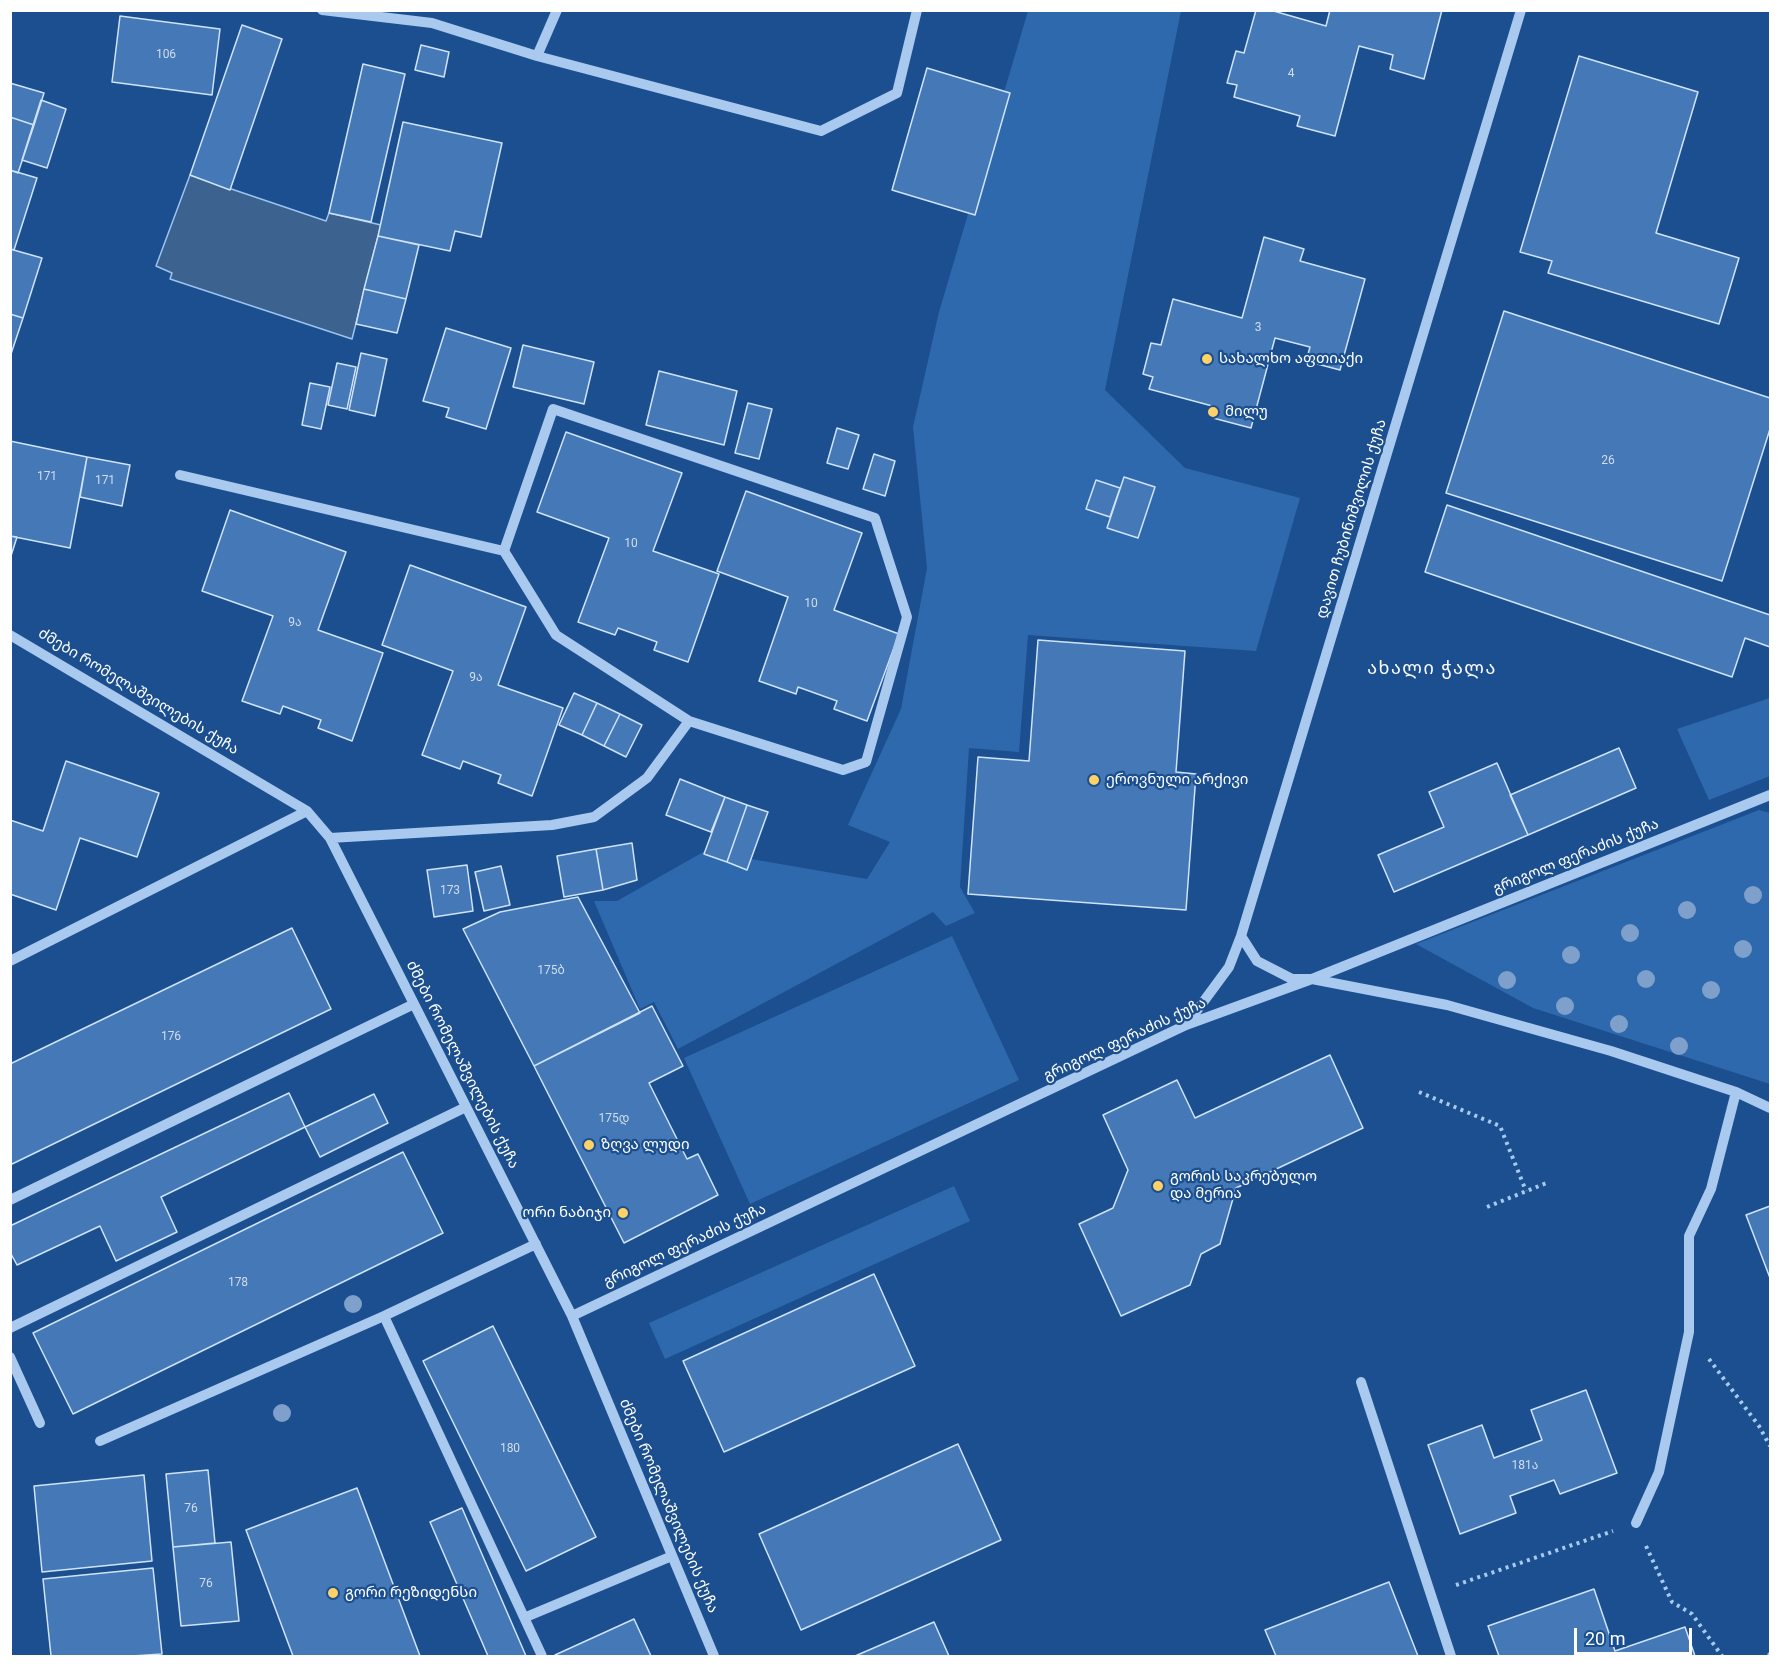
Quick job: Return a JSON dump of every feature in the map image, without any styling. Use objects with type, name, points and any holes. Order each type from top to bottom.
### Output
[{"type":"street","points":[[322,10],[432,23],[537,56],[821,131],[897,93],[917,10]]},
{"type":"street","points":[[537,56],[557,10]]},
{"type":"street","name":"დავით ჩუბინიშვილის ქუჩა","points":[[1186,1025],[1229,967],[1241,936],[1521,10]]},
{"type":"street","points":[[180,475],[504,551],[556,635],[689,721],[843,770],[866,762],[907,617],[875,518],[553,409],[504,551]]},
{"type":"street","name":"ძმები რომელაშვილების ქუჩა","points":[[10,635],[307,811],[330,837],[572,1316],[714,1656]]},
{"type":"street","points":[[330,837],[552,825],[575,823],[594,817],[647,778],[689,721]]},
{"type":"street","name":"გრიგოლ ფერაძის ქუჩა","points":[[572,1316],[1186,1025],[1312,979],[1770,795]]},
{"type":"street","points":[[10,961],[307,811]]},
{"type":"street","points":[[1241,936],[1257,961],[1292,978],[1312,979],[1447,1005],[1611,1051],[1736,1092],[1770,1107]]},
{"type":"street","points":[[10,1200],[414,1004]]},
{"type":"street","points":[[1636,1523],[1659,1472],[1689,1332],[1689,1236],[1711,1189],[1736,1092]]},
{"type":"street","points":[[10,1328],[466,1107]]},
{"type":"street","points":[[100,1441],[384,1316],[536,1244]]},
{"type":"street","points":[[384,1316],[526,1617],[542,1656]]},
{"type":"street","points":[[10,1357],[40,1423]]},
{"type":"street","points":[[1361,1382],[1451,1656]]},
{"type":"street","points":[[526,1617],[672,1556]]},
{"type":"path","points":[[1419,1092],[1500,1126],[1526,1191]]},
{"type":"path","points":[[1487,1207],[1549,1182]]},
{"type":"path","points":[[1689,1332],[1759,1426],[1770,1446]]},
{"type":"path","points":[[1430,1594],[1636,1523],[1672,1602],[1692,1614],[1722,1656]]},
{"type":"shaded area","points":[[1028,11],[1181,11],[1105,390],[1185,468],[1300,498],[1256,651],[1028,635],[1019,752],[969,748],[960,887],[975,913],[946,926],[933,912],[678,1049],[654,1002],[640,1009],[594,901],[617,901],[705,851],[867,879],[890,842],[848,825],[901,709],[927,568],[913,427],[939,312]]},
{"type":"shaded area","points":[[190,175],[326,221],[329,213],[381,225],[352,339],[170,279],[172,273],[156,266]]},
{"type":"shaded area","points":[[1770,698],[1770,776],[1709,800],[1677,729]]},
{"type":"shaded area","points":[[1759,810],[1770,813],[1770,1084],[1533,1008],[1416,944]]},
{"type":"shaded area","points":[[952,936],[1019,1080],[750,1204],[684,1058]]},
{"type":"shaded area","points":[[954,1186],[970,1221],[665,1359],[649,1323]]},
{"type":"building","points":[[1256,10],[1270,10],[1326,26],[1330,10],[1442,10],[1424,79],[1390,69],[1393,55],[1359,46],[1335,136],[1297,126],[1300,116],[1234,97],[1237,85],[1227,83],[1236,51],[1244,53]]},
{"type":"building","points":[[120,16],[220,29],[212,95],[112,82]]},
{"type":"building","points":[[242,25],[282,39],[230,190],[190,175]]},
{"type":"building","points":[[421,45],[449,52],[444,77],[415,70]]},
{"type":"building","points":[[1579,56],[1698,92],[1656,233],[1739,258],[1719,324],[1548,273],[1552,261],[1520,252]]},
{"type":"building","points":[[363,64],[405,74],[371,222],[329,213]]},
{"type":"building","points":[[927,68],[1010,93],[975,215],[892,190]]},
{"type":"building","points":[[10,83],[44,93],[34,125],[10,117]]},
{"type":"building","points":[[41,100],[66,109],[47,168],[22,160]]},
{"type":"building","points":[[10,117],[34,125],[18,173],[10,170]]},
{"type":"building","points":[[403,122],[502,143],[481,237],[455,231],[450,251],[378,236]]},
{"type":"building","points":[[10,170],[37,178],[14,250],[10,249]]},
{"type":"building","points":[[378,236],[419,245],[406,299],[364,289]]},
{"type":"building","points":[[1264,237],[1304,249],[1300,261],[1365,279],[1340,370],[1306,361],[1310,347],[1275,338],[1251,428],[1213,418],[1216,407],[1149,389],[1153,377],[1143,374],[1151,343],[1161,345],[1173,299],[1242,318]]},
{"type":"building","points":[[10,249],[42,258],[23,318],[10,314]]},
{"type":"building","points":[[364,289],[406,299],[397,333],[356,324]]},
{"type":"building","points":[[1504,311],[1770,398],[1770,429],[1722,581],[1446,493]]},
{"type":"building","points":[[10,314],[23,318],[10,357]]},
{"type":"building","points":[[446,328],[511,348],[486,429],[446,417],[449,408],[423,401]]},
{"type":"building","points":[[523,345],[594,362],[584,404],[513,387]]},
{"type":"building","points":[[361,353],[387,359],[375,416],[349,410]]},
{"type":"building","points":[[337,363],[356,367],[347,409],[328,405]]},
{"type":"building","points":[[659,371],[737,391],[724,445],[646,425]]},
{"type":"building","points":[[310,383],[330,387],[321,429],[302,425]]},
{"type":"building","points":[[748,403],[772,409],[759,459],[735,453]]},
{"type":"building","points":[[837,428],[859,435],[848,469],[827,463]]},
{"type":"building","points":[[566,432],[682,473],[653,551],[719,574],[688,662],[654,650],[657,642],[618,628],[615,635],[578,622],[609,538],[537,512]]},
{"type":"building","points":[[10,441],[87,457],[70,548],[10,536]]},
{"type":"building","points":[[874,454],[895,461],[885,496],[863,489]]},
{"type":"building","points":[[87,457],[130,465],[122,506],[80,497]]},
{"type":"building","points":[[1124,477],[1155,487],[1138,538],[1107,528]]},
{"type":"building","points":[[1096,480],[1120,488],[1110,517],[1086,509]]},
{"type":"building","points":[[746,491],[862,533],[834,610],[899,634],[867,721],[834,709],[837,701],[798,687],[796,694],[759,681],[788,597],[717,571]]},
{"type":"building","points":[[1447,505],[1770,615],[1770,647],[1745,638],[1732,677],[1425,572]]},
{"type":"building","points":[[230,510],[346,552],[318,630],[383,653],[352,741],[318,728],[321,720],[283,706],[280,714],[242,701],[273,616],[202,591]]},
{"type":"building","points":[[10,536],[17,537],[10,559]]},
{"type":"building","points":[[410,565],[526,607],[498,685],[563,708],[532,796],[498,783],[501,775],[463,761],[460,769],[422,755],[453,671],[382,645]]},
{"type":"building","points":[[1038,640],[1185,651],[1176,772],[1196,774],[1186,910],[968,894],[978,757],[1029,761]]},
{"type":"building","points":[[574,693],[597,703],[582,735],[559,725]]},
{"type":"building","points":[[597,703],[620,714],[604,746],[582,735]]},
{"type":"building","points":[[620,714],[642,725],[626,757],[604,746]]},
{"type":"building","points":[[1619,748],[1636,788],[1528,835],[1510,795]]},
{"type":"building","points":[[66,761],[159,793],[137,857],[80,838],[56,910],[10,894],[10,820],[43,831]]},
{"type":"building","points":[[1497,763],[1528,835],[1394,892],[1378,855],[1444,827],[1429,792]]},
{"type":"building","points":[[680,779],[725,797],[711,832],[666,815]]},
{"type":"building","points":[[725,797],[747,805],[727,862],[704,854]]},
{"type":"building","points":[[747,805],[768,812],[747,870],[727,862]]},
{"type":"building","points":[[632,843],[637,880],[603,890],[596,849]]},
{"type":"building","points":[[596,849],[603,890],[564,897],[557,856]]},
{"type":"building","points":[[467,865],[473,911],[434,917],[427,870]]},
{"type":"building","points":[[501,866],[510,905],[484,911],[475,872]]},
{"type":"building","points":[[578,897],[640,1013],[534,1066],[463,929],[500,912]]},
{"type":"building","points":[[292,928],[331,1009],[10,1165],[10,1064]]},
{"type":"building","points":[[652,1006],[683,1066],[649,1083],[687,1159],[698,1154],[718,1195],[624,1243],[534,1066]]},
{"type":"building","points":[[1330,1055],[1363,1128],[1236,1188],[1220,1244],[1201,1254],[1190,1285],[1121,1316],[1079,1224],[1113,1208],[1128,1170],[1103,1115],[1177,1080],[1195,1118]]},
{"type":"building","points":[[289,1093],[305,1127],[161,1197],[177,1232],[116,1261],[100,1226],[17,1265],[10,1252],[10,1226]]},
{"type":"building","points":[[374,1094],[388,1123],[320,1157],[305,1127]]},
{"type":"building","points":[[403,1152],[443,1233],[73,1414],[33,1333]]},
{"type":"building","points":[[1770,1206],[1770,1278],[1746,1215]]},
{"type":"building","points":[[874,1274],[915,1366],[724,1452],[683,1361]]},
{"type":"building","points":[[493,1326],[596,1537],[526,1571],[423,1361]]},
{"type":"building","points":[[1586,1390],[1617,1473],[1560,1494],[1554,1480],[1510,1496],[1516,1513],[1460,1534],[1428,1445],[1482,1425],[1494,1458],[1542,1440],[1531,1410]]},
{"type":"building","points":[[958,1444],[1001,1540],[801,1630],[759,1534]]},
{"type":"building","points":[[208,1470],[215,1543],[173,1547],[166,1474]]},
{"type":"building","points":[[144,1475],[152,1561],[42,1572],[34,1486]]},
{"type":"building","name":"გორი რეზიდენსი","points":[[357,1488],[420,1656],[293,1656],[246,1530]]},
{"type":"building","points":[[462,1508],[526,1656],[488,1656],[430,1522]]},
{"type":"building","points":[[231,1542],[239,1621],[181,1626],[173,1547]]},
{"type":"building","points":[[153,1568],[162,1654],[51,1656],[43,1579]]},
{"type":"building","points":[[1389,1582],[1418,1656],[1276,1656],[1265,1630]]},
{"type":"building","points":[[1594,1589],[1615,1651],[1685,1627],[1695,1656],[1499,1656],[1488,1626]]},
{"type":"building","points":[[634,1619],[651,1656],[555,1655]]},
{"type":"building","points":[[934,1622],[949,1656],[855,1656]]},
{"type":"place","name":"სახალხო აფთიაქი","points":[[1207,359]]},
{"type":"place","name":"მილუ","points":[[1213,412]]},
{"type":"place","name":"ეროვნული არქივი","points":[[1094,780]]},
{"type":"place","name":"ზღვა ლუდი","points":[[589,1145]]},
{"type":"place","name":"გორის საკრებულო და მერია","points":[[1158,1186]]},
{"type":"place","name":"ორი ნაბიჯი","points":[[623,1213]]},
{"type":"place","name":"გორი რეზიდენსი","points":[[333,1593]]},
{"type":"district","name":"ახალი ჭალა","points":[[1432,669]]}]
